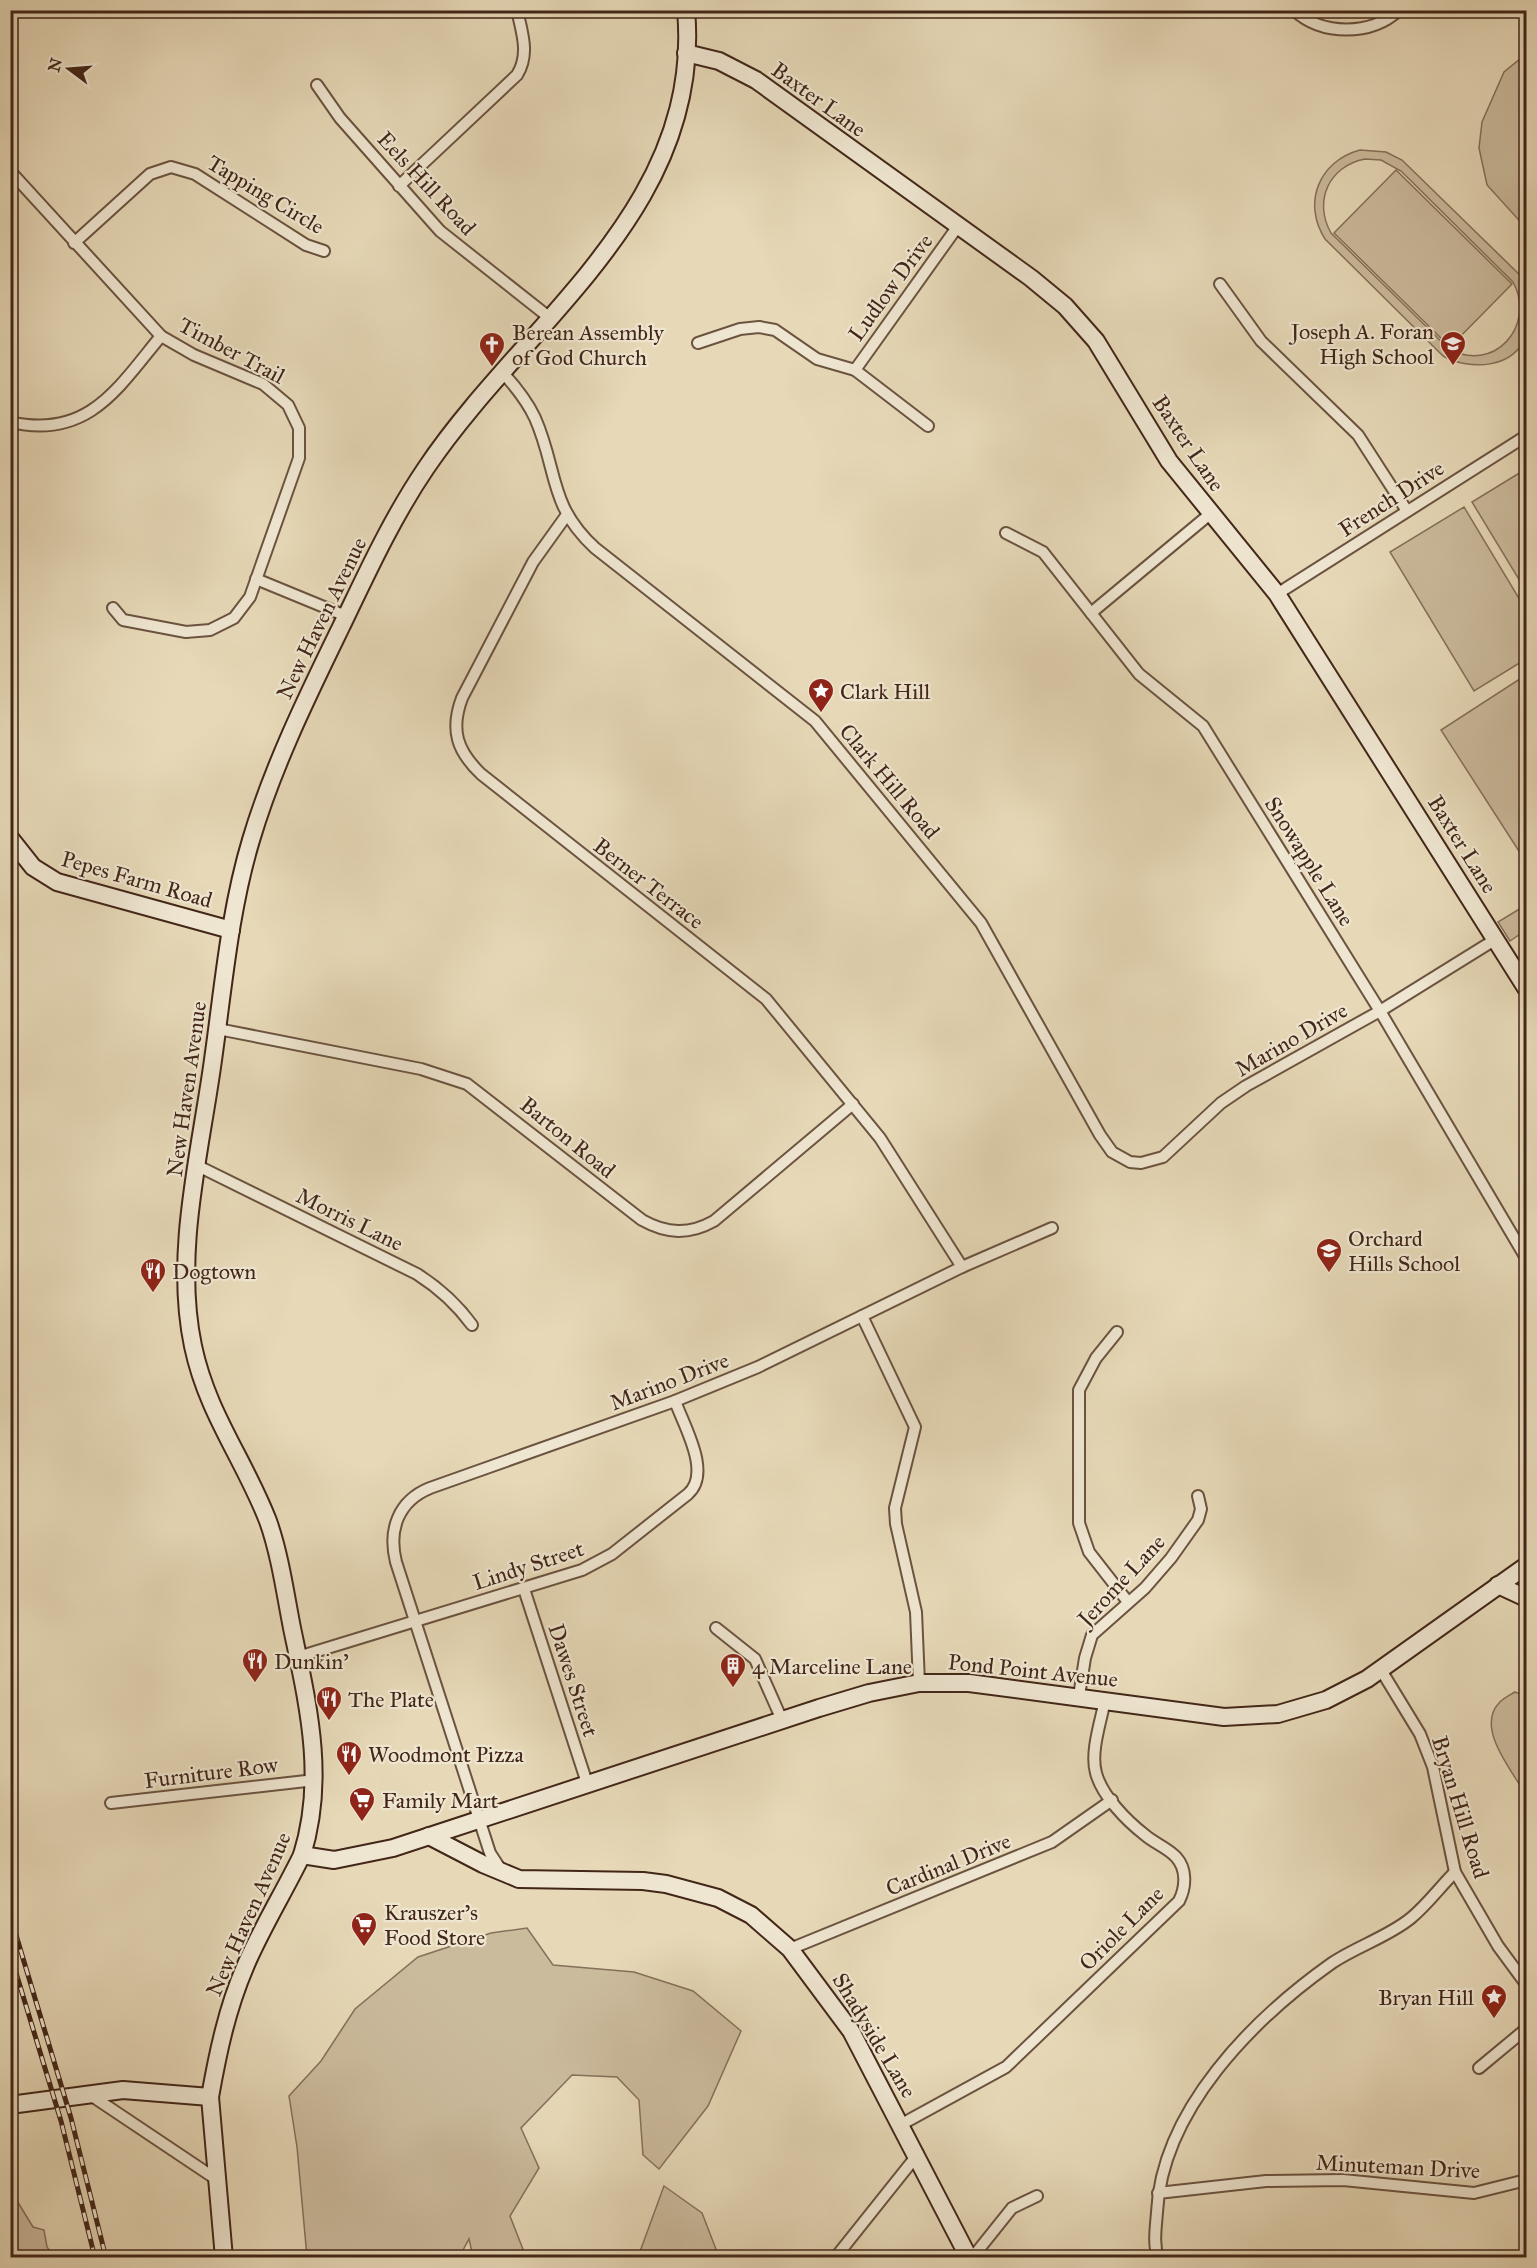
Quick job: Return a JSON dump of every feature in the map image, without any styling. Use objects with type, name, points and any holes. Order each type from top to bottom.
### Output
[{"type":"main road","name":"New Haven Avenue","points":[[224,2258],[210,2097],[223,2030],[234,1996],[246,1965],[302,1856],[309,1829],[315,1780],[312,1722],[277,1549],[268,1522],[215,1416],[205,1391],[193,1347],[186,1290],[189,1236],[198,1166],[239,886],[260,813],[298,715],[391,526],[426,469],[502,373],[621,231],[652,181],[668,144],[678,106],[686,53],[686,10]]},
{"type":"main road","name":"Baxter Lane","points":[[686,53],[719,61],[756,81],[1048,291],[1065,306],[1096,341],[1169,461],[1277,594],[1527,988]]},
{"type":"main road","name":"Pepes Farm Road","points":[[10,838],[33,867],[57,882],[231,930]]},
{"type":"main road","name":"Pond Point Avenue","points":[[302,1856],[323,1860],[345,1859],[429,1836],[782,1720],[869,1693],[919,1683],[986,1684],[1224,1717],[1278,1714],[1326,1700],[1381,1670],[1527,1566]]},
{"type":"main road","points":[[1498,1585],[1527,1598]]},
{"type":"main road","name":"Shadyside Lane","points":[[429,1836],[508,1876],[526,1880],[643,1881],[685,1887],[718,1898],[742,1910],[790,1949],[851,2031],[971,2258]]},
{"type":"main road","points":[[10,2105],[89,2094],[140,2090],[210,2097]]},
{"type":"street","points":[[399,186],[517,75],[523,63],[525,50],[517,10]]},
{"type":"street","points":[[1294,10],[1318,26],[1343,30],[1383,22],[1399,10]]},
{"type":"street","name":"Eels Hill Road","points":[[317,85],[340,118],[440,231],[550,318]]},
{"type":"street","name":"Tapping Circle","points":[[74,243],[150,174],[171,167],[195,174],[306,245],[324,251]]},
{"type":"street","name":"Timber Trail","points":[[10,171],[161,336],[194,355],[263,384],[288,405],[297,420],[301,435],[299,458],[256,579],[242,610],[227,622],[210,630],[172,631],[123,620],[113,608]]},
{"type":"street","name":"Ludlow Drive","points":[[855,370],[958,226]]},
{"type":"street","points":[[1220,284],[1261,341],[1358,435],[1407,511]]},
{"type":"street","points":[[698,343],[740,329],[771,328],[817,359],[855,370],[928,426]]},
{"type":"street","points":[[10,422],[41,426],[59,425],[95,410],[111,396],[161,336]]},
{"type":"street","name":"Clark Hill Road","points":[[502,373],[515,386],[535,418],[566,516],[595,548],[814,722],[981,923],[1100,1135],[1112,1152]]},
{"type":"street","name":"French Drive","points":[[1277,594],[1527,436]]},
{"type":"street","points":[[1091,613],[1210,514]]},
{"type":"street","name":"Berner Terrace","points":[[566,516],[522,582],[462,698],[455,722],[458,745],[481,774],[766,999],[880,1138],[962,1267]]},
{"type":"street","name":"Snowapple Lane","points":[[1006,533],[1043,552],[1139,674],[1203,726],[1380,1011],[1526,1254]]},
{"type":"street","points":[[256,579],[346,616]]},
{"type":"street","name":"Marino Drive","points":[[1112,1152],[1130,1162],[1141,1164],[1163,1157],[1221,1103],[1380,1011],[1496,939]]},
{"type":"street","name":"Barton Road","points":[[218,1029],[421,1069],[467,1084],[489,1098],[642,1220],[667,1231],[691,1230],[714,1221],[853,1104]]},
{"type":"street","name":"Morris Lane","points":[[198,1166],[417,1274],[438,1287],[459,1307],[472,1325]]},
{"type":"street","name":"Marino Drive","points":[[479,1819],[396,1562],[393,1542],[396,1521],[410,1499],[430,1488],[675,1401],[758,1367],[962,1267],[1052,1228]]},
{"type":"street","points":[[862,1316],[915,1428],[915,1440],[897,1493],[895,1516],[916,1612],[919,1683]]},
{"type":"street","points":[[1118,1332],[1096,1358],[1079,1390],[1079,1523],[1089,1552],[1128,1602]]},
{"type":"street","name":"Lindy Street","points":[[298,1657],[524,1589],[601,1561],[696,1486],[700,1477],[698,1464],[675,1401]]},
{"type":"street","name":"Jerome Lane","points":[[1079,1696],[1085,1658],[1092,1635],[1145,1588],[1185,1539],[1200,1514],[1198,1496]]},
{"type":"street","name":"Dawes Street","points":[[524,1589],[587,1783]]},
{"type":"street","points":[[716,1628],[754,1659],[782,1720]]},
{"type":"street","name":"Bryan Hill Road","points":[[1381,1670],[1420,1734],[1433,1767],[1455,1872],[1498,1946],[1527,1984]]},
{"type":"street","name":"Oriole Lane","points":[[902,2124],[1006,2067],[1179,1901],[1184,1876],[1176,1857],[1145,1835],[1112,1800],[1100,1782],[1095,1765],[1105,1700]]},
{"type":"street","name":"Furniture Row","points":[[111,1803],[315,1780]]},
{"type":"street","name":"Cardinal Drive","points":[[790,1949],[1052,1842],[1112,1800]]},
{"type":"street","points":[[479,1819],[494,1861],[508,1876]]},
{"type":"street","points":[[1158,2258],[1155,2242],[1158,2193],[1165,2164],[1176,2137],[1234,2047],[1279,2003],[1334,1962],[1410,1920],[1455,1872]]},
{"type":"street","points":[[1479,2068],[1527,2029]]},
{"type":"street","points":[[89,2094],[216,2179]]},
{"type":"street","points":[[836,2258],[918,2154]]},
{"type":"street","name":"Minuteman Drive","points":[[1158,2193],[1266,2181],[1343,2180],[1386,2183],[1452,2193],[1474,2193],[1527,2180]]},
{"type":"street","points":[[971,2258],[1012,2208],[1037,2196]]},
{"type":"shaded area","points":[[1526,54],[1526,228],[1487,185],[1479,148],[1482,122],[1504,72]]},
{"type":"shaded area","points":[[1360,150],[1386,152],[1402,160],[1526,281],[1528,307],[1526,333],[1521,345],[1513,354],[1491,364],[1479,365],[1454,361],[1443,356],[1325,239],[1318,225],[1315,198],[1325,174],[1334,163]],"holes":[[[1365,159],[1381,160],[1401,171],[1513,282],[1519,299],[1519,315],[1515,329],[1506,342],[1495,351],[1481,355],[1465,355],[1448,348],[1331,233],[1326,221],[1324,197],[1334,177],[1352,163]]]},
{"type":"shaded area","points":[[1396,170],[1512,284],[1450,347],[1334,233]]},
{"type":"shaded area","points":[[1526,469],[1526,591],[1472,502]]},
{"type":"shaded area","points":[[1464,507],[1526,610],[1526,659],[1474,691],[1390,552]]},
{"type":"shaded area","points":[[1526,675],[1526,862],[1441,730]]},
{"type":"shaded area","points":[[1526,905],[1526,930],[1510,941],[1498,922]]},
{"type":"shaded area","points":[[1515,1692],[1526,1696],[1526,1795],[1499,1750],[1491,1725],[1493,1713],[1499,1703]]},
{"type":"shaded area","points":[[527,1928],[553,1965],[634,1972],[693,1991],[741,2031],[708,2106],[659,2169],[643,2155],[639,2100],[617,2077],[572,2075],[521,2128],[539,2168],[510,2216],[526,2257],[473,2257],[469,2239],[462,2252],[462,2257],[307,2257],[297,2147],[289,2096],[321,2061],[355,2009],[418,1957],[491,1933]]},
{"type":"shaded area","points":[[664,2186],[702,2213],[719,2257],[638,2257]]},
{"type":"shaded area","points":[[11,2191],[33,2227],[44,2230],[47,2247],[54,2257],[11,2257]]},
{"type":"railway","points":[[10,1915],[71,2118],[106,2258]]},
{"type":"railway","points":[[10,1953],[61,2121],[95,2258]]},
{"type":"place","name":"Joseph A. Foran High School","points":[[1453,367]]},
{"type":"place","name":"Berean Assembly of God Church","points":[[492,368]]},
{"type":"place","name":"Clark Hill","points":[[821,714]]},
{"type":"place","name":"Orchard Hills School","points":[[1329,1274]]},
{"type":"place","name":"Dogtown","points":[[153,1294]]},
{"type":"place","name":"Dunkin'","points":[[255,1684]]},
{"type":"place","name":"4 Marceline Lane","points":[[733,1689]]},
{"type":"place","name":"The Plate","points":[[329,1722]]},
{"type":"place","name":"Woodmont Pizza","points":[[349,1777]]},
{"type":"place","name":"Family Mart","points":[[362,1823]]},
{"type":"place","name":"Krauszer's Food Store","points":[[364,1948]]},
{"type":"place","name":"Bryan Hill","points":[[1494,2020]]}]
